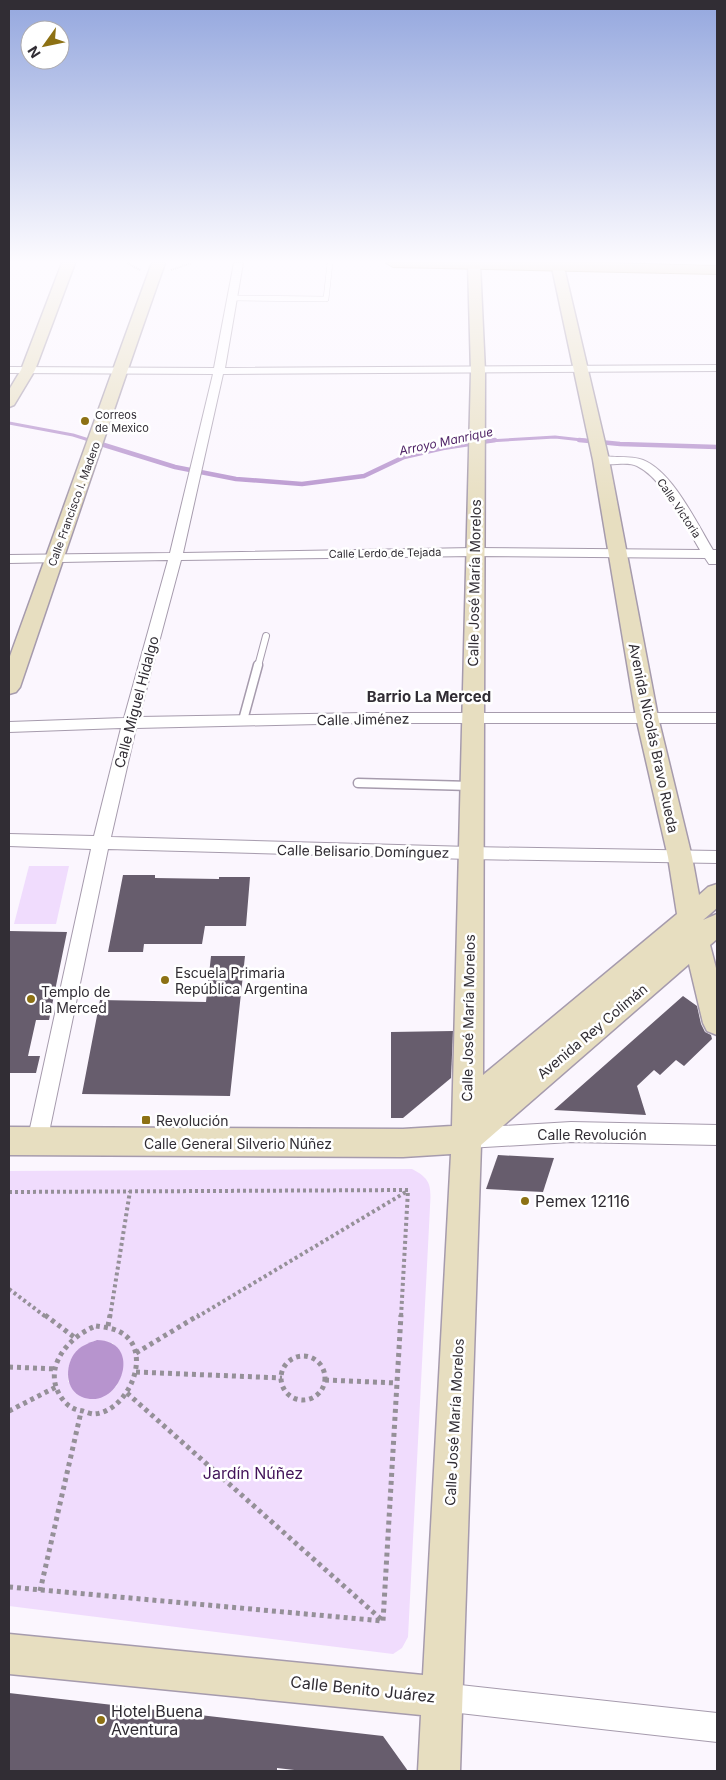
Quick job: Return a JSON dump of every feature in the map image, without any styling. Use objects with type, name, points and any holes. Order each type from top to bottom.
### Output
[{"type":"street","points":[[9,402],[28,370],[37,346]]},
{"type":"street","name":"Calle Francisco I. Madero","points":[[9,687],[93,452],[128,346]]},
{"type":"street","name":"Calle Miguel Hidalgo","points":[[23,1141],[130,722],[176,556],[224,346]]},
{"type":"street","name":"Calle José María Morelos","points":[[439,1771],[467,1123],[477,346]]},
{"type":"street","points":[[577,346],[582,369]]},
{"type":"street","points":[[9,370],[219,371],[717,368]]},
{"type":"street","name":"Avenida Nicolás Bravo Rueda","points":[[582,369],[619,553],[647,718],[680,857],[693,930],[717,1023]]},
{"type":"street","name":"Calle Victoria","points":[[600,456],[639,462],[650,468],[663,481],[713,554],[717,566]]},
{"type":"street","name":"Calle Lerdo de Tejada","points":[[9,559],[474,552],[713,554]]},
{"type":"street","name":"Calle Jiménez","points":[[9,727],[243,720],[717,718]]},
{"type":"street","name":"Calle Belisario Domínguez","points":[[9,840],[470,853],[717,857]]},
{"type":"street","name":"Avenida Rey Colimán","points":[[467,1123],[693,930],[717,894]]},
{"type":"street","name":"Avenida Rey Colimán","points":[[693,930],[717,924]]},
{"type":"street","name":"Calle General Silverio Núñez","points":[[23,1141],[403,1143],[467,1123]]},
{"type":"street","name":"Calle Revolución","points":[[467,1123],[571,1132],[717,1135]]},
{"type":"street","name":"Calle Benito Juárez","points":[[9,1654],[442,1697],[717,1728]]},
{"type":"lane","points":[[243,720],[266,636]]},
{"type":"lane","points":[[358,783],[471,786]]},
{"type":"path","points":[[9,1192],[408,1190]]},
{"type":"path","points":[[136,1353],[408,1190]]},
{"type":"path","points":[[383,1621],[408,1190]]},
{"type":"path","points":[[108,1326],[130,1191]]},
{"type":"path","points":[[9,1289],[74,1337]]},
{"type":"path","points":[[96,1326],[108,1326],[118,1329],[132,1343],[136,1353],[136,1372],[127,1393],[118,1403],[106,1410],[93,1413],[81,1412],[70,1407],[61,1398],[56,1387],[56,1369],[61,1353],[74,1337],[85,1330],[96,1326]]},
{"type":"path","points":[[302,1354],[315,1358],[320,1363],[324,1370],[325,1380],[320,1392],[315,1397],[301,1401],[288,1395],[284,1389],[282,1378],[285,1366],[289,1360],[302,1354]]},
{"type":"path","points":[[9,1367],[56,1369]]},
{"type":"path","points":[[136,1372],[282,1378]]},
{"type":"path","points":[[325,1380],[396,1383]]},
{"type":"path","points":[[9,1411],[56,1387]]},
{"type":"path","points":[[127,1393],[383,1621]]},
{"type":"path","points":[[40,1591],[81,1412]]},
{"type":"path","points":[[9,1587],[383,1621]]},
{"type":"green space","points":[[29,866],[69,866],[56,924],[14,924]]},
{"type":"green space","name":"Jardín Núñez","points":[[412,1169],[427,1180],[430,1189],[430,1200],[408,1637],[402,1648],[393,1654],[9,1606],[9,1171]],"holes":[[[97,1340],[113,1343],[122,1365],[116,1387],[68,1382],[69,1367],[78,1350]]]},
{"type":"shaded area","points":[[97,1340],[112,1343],[120,1351],[123,1362],[122,1374],[116,1386],[107,1395],[96,1399],[76,1394],[70,1384],[68,1371],[74,1354],[87,1344]]},
{"type":"building","points":[[123,875],[155,875],[155,878],[219,879],[219,877],[250,877],[246,926],[205,926],[202,944],[144,944],[143,952],[108,952]]},
{"type":"building","name":"Templo de la Merced","points":[[9,931],[67,932],[49,1020],[36,1020],[28,1056],[40,1056],[36,1073],[9,1073]]},
{"type":"building","points":[[211,956],[245,956],[230,1096],[82,1094],[100,1000],[206,1002]]},
{"type":"building","points":[[683,996],[697,1006],[701,1024],[705,1032],[711,1035],[712,1039],[684,1066],[676,1060],[660,1075],[654,1070],[637,1086],[646,1115],[554,1110]]},
{"type":"building","points":[[453,1031],[451,1078],[403,1118],[391,1118],[391,1032]]},
{"type":"building","points":[[498,1155],[554,1158],[543,1192],[486,1189]]},
{"type":"building","points":[[9,1693],[383,1736],[408,1771],[303,1771],[277,1768],[277,1771],[9,1771]]},
{"type":"waterway","name":"Arroyo Manrique","points":[[9,423],[73,435],[92,441]]},
{"type":"waterway","name":"Arroyo Manrique","points":[[489,441],[555,437],[591,441]]},
{"type":"waterway","name":"Arroyo Manrique","points":[[88,440],[175,467],[236,479],[302,484],[364,476],[404,457],[443,448],[489,441]]},
{"type":"waterway","name":"Arroyo Manrique","points":[[489,441],[495,440]]},
{"type":"waterway","name":"Arroyo Manrique","points":[[579,440],[620,444],[717,447]]},
{"type":"place","name":"Correos de Mexico","points":[[85,421]]},
{"type":"place","name":"Escuela Primaria República Argentina","points":[[165,980]]},
{"type":"place","name":"Templo de la Merced","points":[[31,999]]},
{"type":"place","name":"Revolución","points":[[146,1120]]},
{"type":"place","name":"Pemex 12116","points":[[525,1201]]},
{"type":"place","name":"Hotel Buena Aventura","points":[[101,1720]]},
{"type":"district","name":"Barrio La Merced","points":[[429,696]]}]
